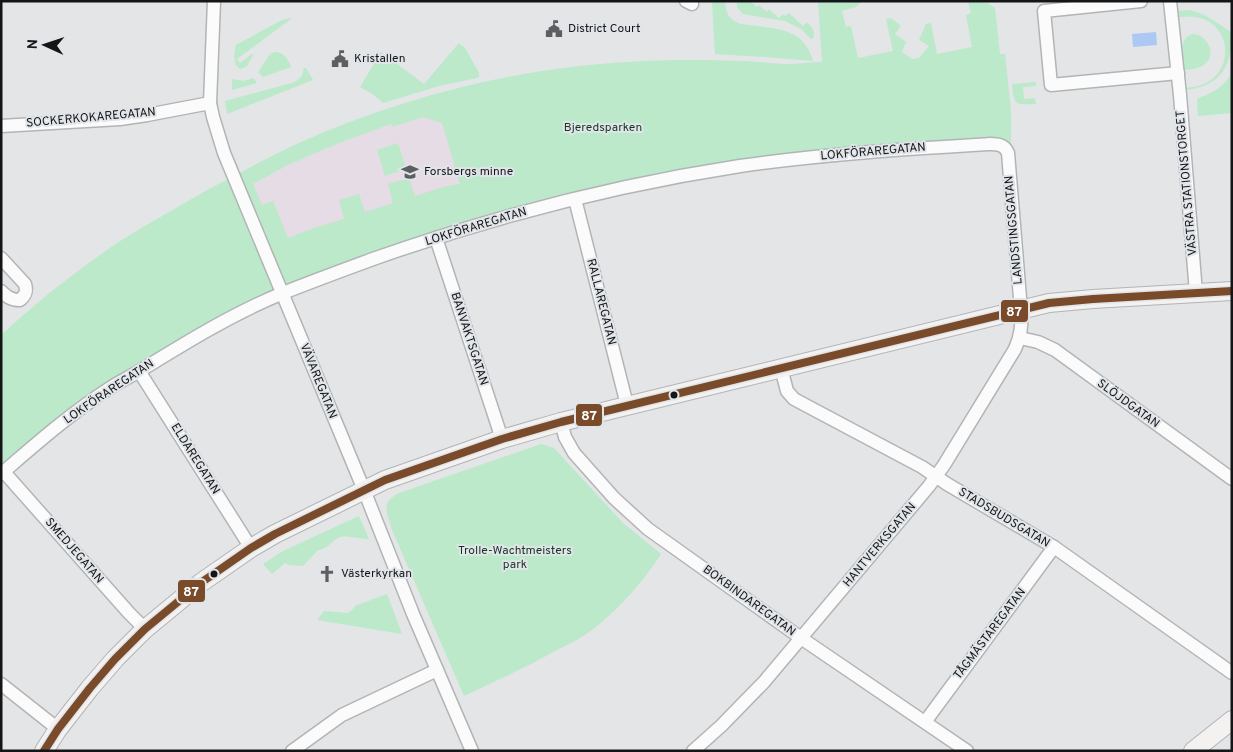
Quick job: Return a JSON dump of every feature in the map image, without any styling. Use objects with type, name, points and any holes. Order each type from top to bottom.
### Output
[{"type":"street","name":"VÄVAREGATAN","points":[[214,1],[209,88],[210,103],[224,153],[364,490],[413,614],[472,751]]},
{"type":"street","points":[[1141,1],[1044,11],[1051,85],[1178,73]]},
{"type":"street","name":"VÄSTRA STATIONSTORGET","points":[[1170,1],[1178,73],[1196,293]]},
{"type":"street","name":"SOCKERKOKAREGATAN","points":[[1,126],[120,119],[210,103]]},
{"type":"street","name":"LOKFÖRAREGATAN","points":[[3,473],[68,418],[110,388],[226,320],[282,293],[436,238],[575,198],[740,166],[896,149],[990,144],[1001,145],[1007,150]]},
{"type":"street","name":"LANDSTINGSGATAN","points":[[1007,150],[1021,310]]},
{"type":"street","name":"RALLAREGATAN","points":[[575,198],[627,405]]},
{"type":"street","name":"BANVAKTSGATAN","points":[[436,238],[502,438]]},
{"type":"street","points":[[1,258],[25,284],[26,289],[25,296],[20,300],[7,298],[1,291]]},
{"type":"street","points":[[44,751],[58,729],[115,659],[144,629],[202,582],[275,534],[385,480],[502,438],[561,422],[1049,303],[1084,299],[1232,291]]},
{"type":"street","name":"HANTVERKSGATAN","points":[[701,748],[764,682],[929,486],[1015,349],[1020,338],[1021,310]]},
{"type":"street","name":"SLÖJDGATAN","points":[[1020,338],[1038,342],[1055,350],[1232,479]]},
{"type":"street","name":"STADSBUDSGATAN","points":[[780,368],[787,391],[794,399],[936,476],[1054,547],[1232,673]]},
{"type":"street","name":"ELDAREGATAN","points":[[139,371],[251,548]]},
{"type":"street","name":"BOKBINDAREGATAN","points":[[561,422],[565,437],[574,453],[614,498],[648,529],[802,638],[967,751]]},
{"type":"street","name":"SMEDJEGATAN","points":[[3,473],[144,629]]},
{"type":"street","name":"TÅGMÄSTAREGATAN","points":[[925,722],[1054,547]]},
{"type":"street","points":[[292,751],[342,715],[437,670]]},
{"type":"street","points":[[1,684],[58,729]]},
{"type":"street","points":[[1193,751],[1232,720]]},
{"type":"shaded area","name":"Forsbergs minne","points":[[435,110],[546,164],[285,264],[253,184],[288,165],[339,143]]},
{"type":"green space","points":[[712,1],[725,1],[729,16],[741,24],[774,28],[794,35],[809,49],[813,61],[715,54]]},
{"type":"green space","points":[[737,1],[750,1],[757,7],[759,5],[767,12],[769,9],[779,18],[783,14],[785,16],[789,13],[803,26],[807,22],[813,29],[813,39],[801,29],[785,21],[743,14],[737,7]]},
{"type":"green space","name":"Bjeredsparken","points":[[818,1],[862,1],[856,7],[842,11],[846,27],[851,26],[858,58],[893,51],[886,19],[891,18],[901,26],[895,34],[906,42],[902,52],[912,59],[919,58],[929,46],[919,40],[926,24],[931,23],[937,54],[972,47],[966,15],[971,13],[968,1],[985,1],[995,8],[1000,54],[1005,54],[1011,110],[1011,147],[801,158],[575,199],[344,270],[166,354],[1,474],[1,335],[57,287],[117,243],[209,189],[278,153],[370,114],[442,92],[515,76],[589,65],[646,61],[722,60],[786,64],[822,62]],"holes":[[[423,117],[442,123],[460,184],[415,196],[409,178],[388,184],[393,203],[365,212],[359,194],[339,200],[344,219],[288,238],[273,201],[262,205],[253,184],[288,165],[339,143],[391,124],[392,127]]]},
{"type":"green space","points":[[1188,10],[1206,16],[1232,33],[1230,56],[1222,73],[1208,84],[1186,90],[1185,88],[1199,86],[1211,80],[1219,72],[1225,54],[1221,34],[1215,26],[1200,18],[1179,17],[1178,11]]},
{"type":"green space","points":[[290,18],[237,59],[240,63],[252,54],[247,66],[241,69],[236,65],[234,59],[236,45],[282,20]]},
{"type":"green space","points":[[1193,34],[1202,37],[1206,41],[1210,49],[1209,59],[1204,65],[1184,70],[1183,44],[1188,36]]},
{"type":"green space","points":[[459,43],[465,48],[479,73],[479,77],[439,86],[383,103],[360,87],[381,52],[424,84]]},
{"type":"green space","points":[[274,52],[285,56],[291,67],[263,77],[259,71],[270,54]]},
{"type":"green space","points":[[304,68],[306,68],[313,80],[227,114],[225,101],[295,82],[302,76]]},
{"type":"green space","points":[[1232,72],[1232,113],[1198,116],[1197,99],[1218,89],[1226,82]]},
{"type":"green space","points":[[253,78],[257,83],[232,90],[232,79],[244,81]]},
{"type":"green space","points":[[1036,82],[1036,86],[1023,87],[1024,99],[1035,98],[1036,104],[1019,104],[1015,100],[1012,84]]},
{"type":"green space","points":[[398,143],[406,169],[385,176],[377,150]]},
{"type":"green space","name":"Trolle-Wachtmeisters park","points":[[541,444],[554,448],[623,523],[661,554],[632,593],[592,630],[534,662],[464,696],[392,530],[386,508],[387,504],[389,500],[399,493]]},
{"type":"green space","points":[[359,516],[369,539],[340,537],[324,549],[318,550],[303,566],[285,563],[272,574],[263,564],[283,551]]},
{"type":"green space","points":[[387,594],[402,634],[317,620],[324,611],[348,613],[355,606]]},
{"type":"water","points":[[1156,32],[1157,45],[1133,47],[1132,34]]},
{"type":"transit line","name":"87","points":[[44,751],[58,729],[115,659],[145,629],[202,582],[275,534],[385,480],[502,439],[561,422],[1049,303],[1232,291]]},
{"type":"place","name":"District Court","points":[[554,29]]},
{"type":"place","name":"Kristallen","points":[[340,59]]},
{"type":"place","name":"Forsbergs minne","points":[[410,172]]},
{"type":"place","name":"Västerkyrkan","points":[[327,574]]}]
